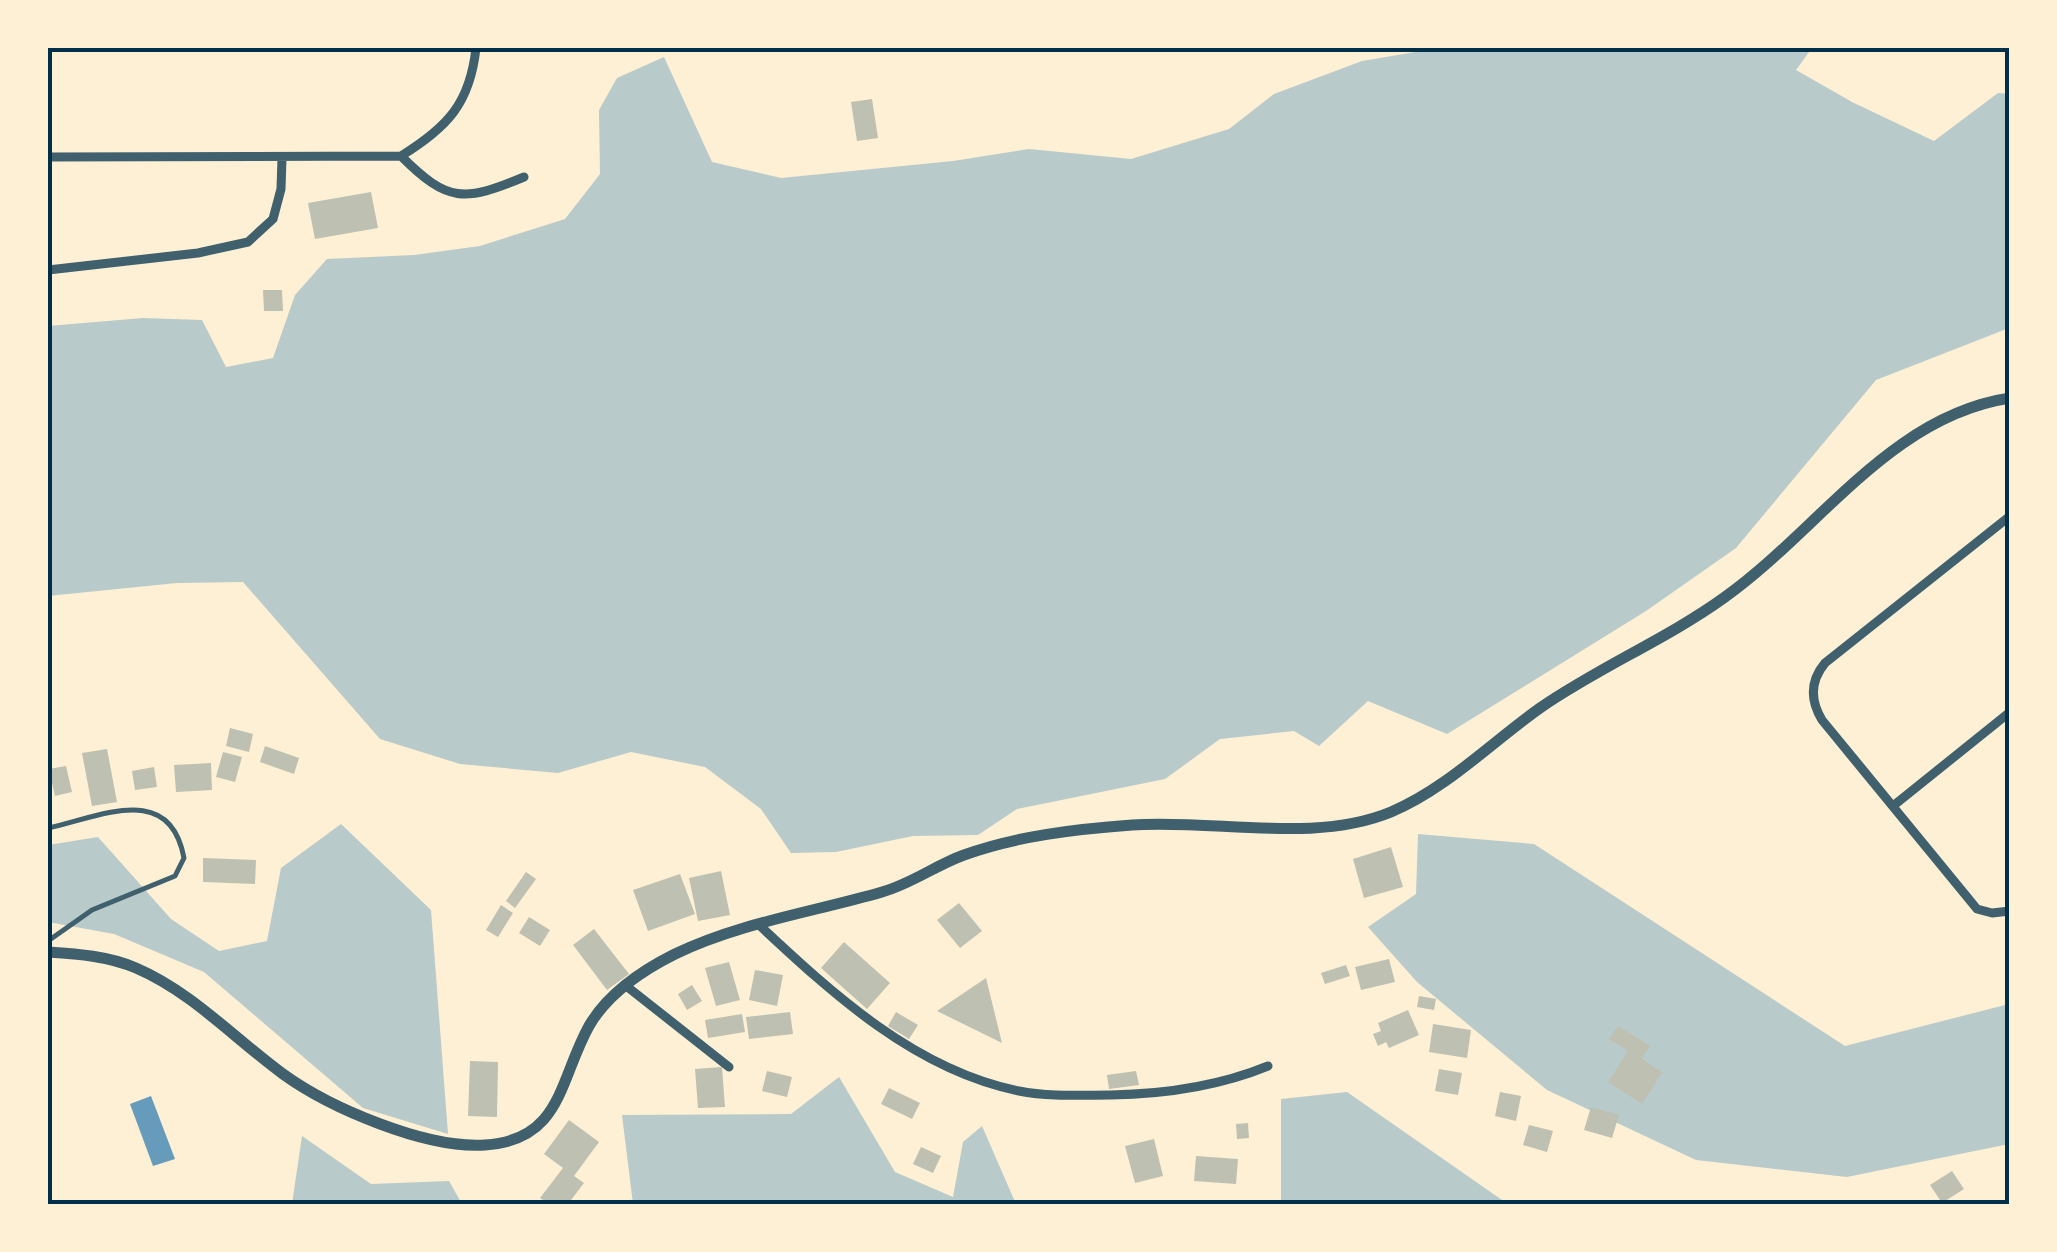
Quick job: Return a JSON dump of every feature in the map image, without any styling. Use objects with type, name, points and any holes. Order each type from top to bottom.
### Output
[{"type":"street","points":[[48,157],[402,156],[431,138],[463,100],[476,48]]},
{"type":"street","points":[[402,156],[440,190],[456,195],[478,193],[524,177]]},
{"type":"street","points":[[48,270],[198,253],[248,242],[274,218],[281,189],[282,158]]},
{"type":"street","points":[[48,952],[108,958],[151,976],[189,998],[289,1079],[346,1108],[424,1136],[485,1145],[519,1137],[541,1124],[554,1110],[590,1024],[608,1000],[625,985],[682,951],[758,924],[888,890],[964,855],[1013,841],[1133,824],[1324,827],[1357,823],[1392,812],[1424,794],[1544,705],[1726,597],[1927,426],[1978,404],[2010,398]]},
{"type":"street","points":[[2010,516],[1825,662],[1814,680],[1813,698],[1818,714],[1977,909],[1992,913],[2010,910]]},
{"type":"street","points":[[1893,806],[2010,712]]},
{"type":"street","points":[[758,924],[824,986],[902,1042],[946,1066],[1010,1089],[1030,1093],[1146,1094],[1194,1088],[1268,1066]]},
{"type":"street","points":[[625,985],[730,1066]]},
{"type":"lane","points":[[48,828],[110,813],[152,812],[163,816],[176,830],[184,858],[175,876],[92,910],[48,941]]},
{"type":"shaded area","points":[[1439,48],[1812,48],[1796,70],[1934,141],[1998,93],[2010,94],[2009,328],[1876,380],[1736,548],[1646,611],[1447,734],[1368,701],[1319,746],[1294,731],[1220,739],[1165,779],[1017,809],[978,835],[913,836],[836,852],[791,853],[761,809],[705,767],[631,752],[558,773],[460,764],[380,739],[243,582],[177,583],[48,596],[48,326],[143,318],[202,320],[226,367],[273,358],[295,295],[327,259],[414,255],[480,246],[565,219],[600,174],[599,110],[617,78],[664,57],[712,162],[781,178],[953,161],[1029,149],[1131,159],[1229,129],[1274,94],[1362,61]]},
{"type":"shaded area","points":[[341,824],[431,910],[448,1134],[363,1108],[204,972],[114,934],[48,922],[48,845],[98,837],[171,919],[219,951],[267,941],[281,868]]},
{"type":"shaded area","points":[[1418,834],[1534,844],[1845,1046],[2009,1004],[2009,1144],[1847,1177],[1696,1160],[1547,1090],[1417,982],[1368,927],[1416,894]]},
{"type":"shaded area","points":[[839,1077],[895,1172],[953,1197],[963,1142],[982,1126],[1016,1204],[633,1204],[622,1115],[791,1114]]},
{"type":"shaded area","points":[[1347,1092],[1502,1200],[1471,1204],[1281,1204],[1281,1099]]},
{"type":"shaded area","points":[[302,1136],[371,1184],[449,1181],[462,1204],[292,1204]]},
{"type":"water","points":[[151,1096],[175,1159],[153,1166],[130,1104]]},
{"type":"building","points":[[872,99],[878,138],[857,141],[851,102]]},
{"type":"building","points":[[371,192],[378,228],[315,239],[308,203]]},
{"type":"building","points":[[263,290],[282,290],[283,311],[264,311]]},
{"type":"building","points":[[230,728],[253,734],[249,752],[226,746]]},
{"type":"building","points":[[265,746],[299,758],[294,774],[260,762]]},
{"type":"building","points":[[107,749],[117,802],[92,806],[82,753]]},
{"type":"building","points":[[223,752],[242,757],[235,782],[216,777]]},
{"type":"building","points":[[211,763],[212,790],[176,792],[174,765]]},
{"type":"building","points":[[66,766],[72,792],[55,796],[49,769]]},
{"type":"building","points":[[154,767],[157,787],[135,790],[132,771]]},
{"type":"building","points":[[1391,847],[1403,887],[1364,898],[1353,859]]},
{"type":"building","points":[[203,858],[256,860],[255,884],[203,882]]},
{"type":"building","points":[[721,871],[730,915],[698,921],[689,878]]},
{"type":"building","points":[[526,872],[536,879],[515,908],[506,901]]},
{"type":"building","points":[[680,874],[695,914],[648,931],[633,890]]},
{"type":"building","points":[[959,903],[982,931],[960,948],[937,920]]},
{"type":"building","points":[[501,905],[513,913],[498,937],[486,930]]},
{"type":"building","points":[[529,917],[550,930],[540,946],[519,933]]},
{"type":"building","points":[[594,929],[629,974],[607,990],[573,945]]},
{"type":"building","points":[[844,942],[890,983],[867,1009],[821,968]]},
{"type":"building","points":[[1389,959],[1395,982],[1361,990],[1355,967]]},
{"type":"building","points":[[729,962],[740,1000],[716,1006],[705,968]]},
{"type":"building","points":[[1346,965],[1350,976],[1325,984],[1321,973]]},
{"type":"building","points":[[755,970],[783,975],[777,1006],[749,1000]]},
{"type":"building","points":[[986,978],[1002,1043],[937,1011]]},
{"type":"building","points":[[692,985],[702,1001],[687,1010],[678,994]]},
{"type":"building","points":[[1419,996],[1436,999],[1434,1010],[1417,1007]]},
{"type":"building","points":[[1408,1010],[1419,1035],[1389,1048],[1386,1042],[1378,1046],[1373,1034],[1381,1031],[1378,1023]]},
{"type":"building","points":[[790,1012],[793,1034],[749,1039],[746,1017]]},
{"type":"building","points":[[896,1012],[918,1025],[909,1039],[888,1026]]},
{"type":"building","points":[[742,1014],[745,1032],[708,1038],[705,1020]]},
{"type":"building","points":[[1433,1024],[1471,1030],[1467,1058],[1429,1052]]},
{"type":"building","points":[[1618,1026],[1650,1046],[1642,1059],[1662,1072],[1642,1104],[1608,1082],[1628,1051],[1609,1039]]},
{"type":"building","points":[[470,1061],[498,1062],[497,1117],[468,1116]]},
{"type":"building","points":[[722,1067],[725,1107],[698,1108],[695,1069]]},
{"type":"building","points":[[1439,1069],[1462,1073],[1458,1095],[1435,1091]]},
{"type":"building","points":[[767,1071],[792,1077],[787,1097],[762,1091]]},
{"type":"building","points":[[1136,1071],[1139,1085],[1109,1089],[1107,1075]]},
{"type":"building","points":[[889,1088],[920,1103],[912,1119],[881,1104]]},
{"type":"building","points":[[1500,1092],[1521,1096],[1516,1121],[1495,1116]]},
{"type":"building","points":[[1591,1107],[1619,1115],[1612,1138],[1584,1130]]},
{"type":"building","points":[[569,1120],[599,1142],[574,1176],[584,1183],[568,1204],[549,1204],[540,1198],[563,1168],[544,1154]]},
{"type":"building","points":[[1248,1123],[1249,1138],[1237,1139],[1236,1124]]},
{"type":"building","points":[[1529,1125],[1553,1131],[1547,1152],[1523,1145]]},
{"type":"building","points":[[1154,1139],[1163,1176],[1135,1183],[1125,1146]]},
{"type":"building","points":[[921,1147],[941,1156],[933,1173],[913,1164]]},
{"type":"building","points":[[1196,1156],[1238,1159],[1236,1184],[1194,1181]]},
{"type":"building","points":[[1952,1171],[1964,1189],[1942,1203],[1930,1185]]}]
